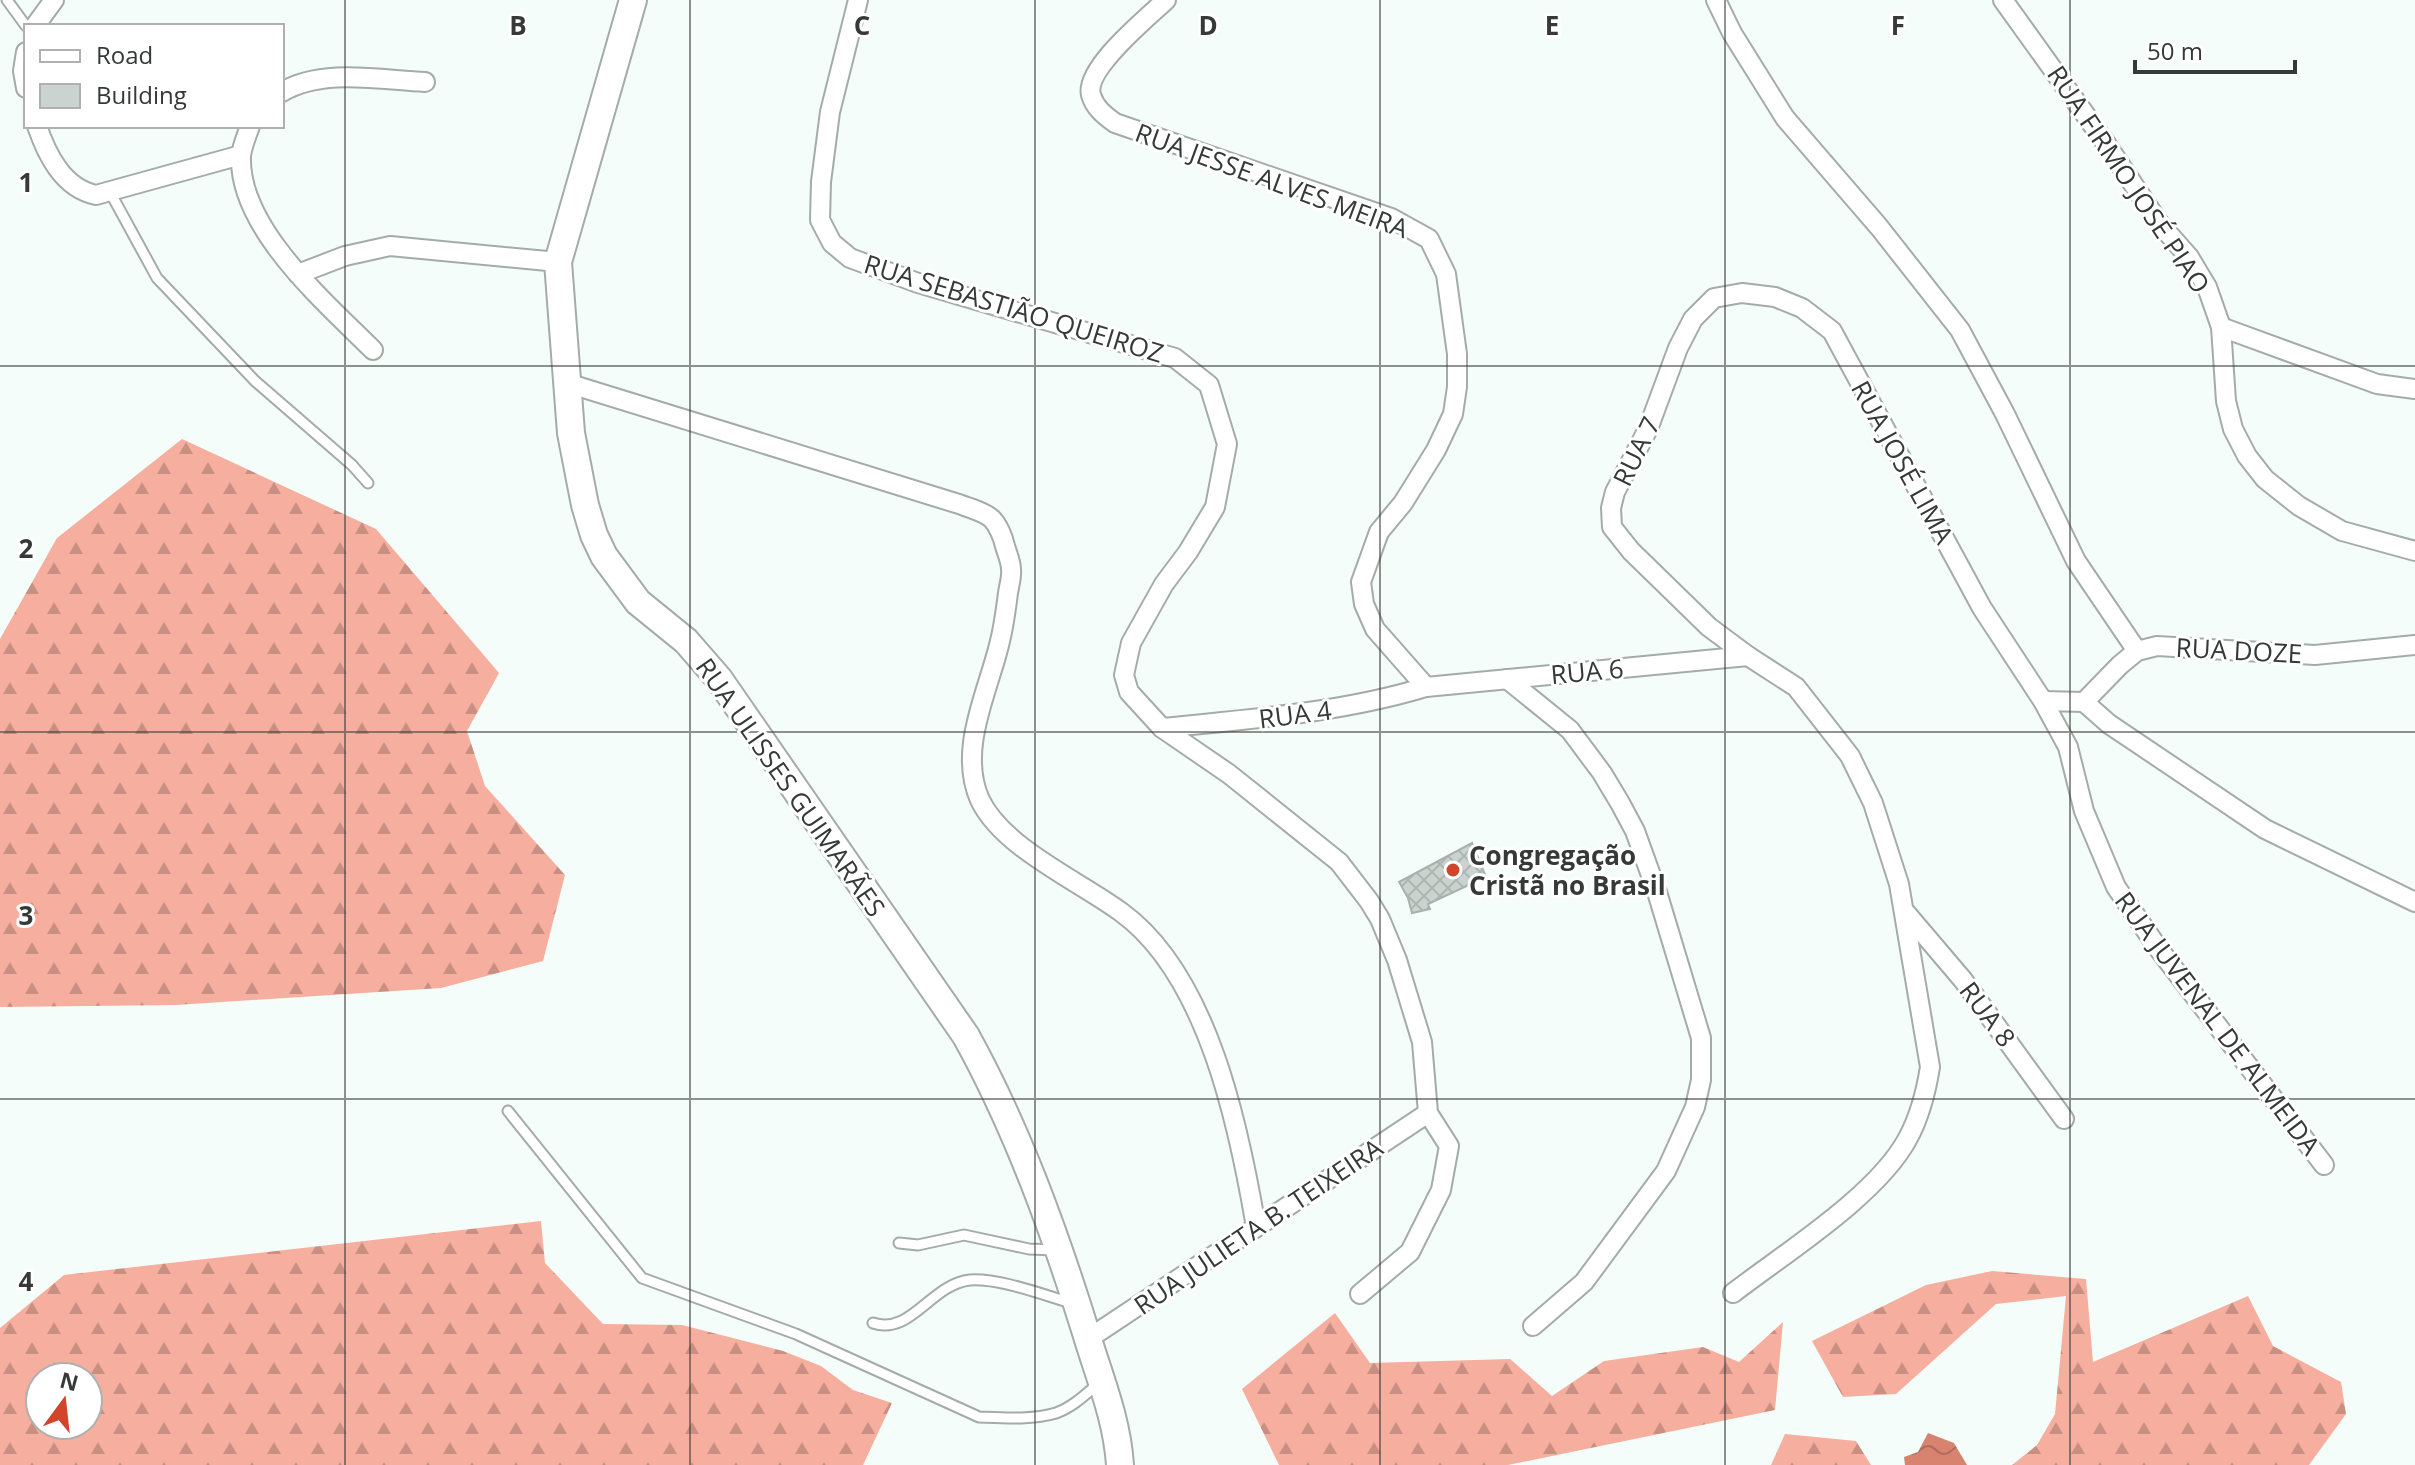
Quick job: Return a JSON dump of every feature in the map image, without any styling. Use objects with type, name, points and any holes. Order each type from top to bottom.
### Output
[{"type":"main road","name":"RUA ULISSES GUIMARÃES","points":[[633,0],[558,262],[571,433],[594,535],[604,556],[638,602],[686,641],[719,679],[966,1036],[992,1084],[1059,1250],[1103,1380],[1120,1465]]},
{"type":"street","points":[[36,24],[54,0]]},
{"type":"street","name":"RUA SEBASTIÃO QUEIROZ","points":[[858,0],[830,112],[821,182],[820,220],[832,243],[850,258],[918,283],[1175,358],[1209,385],[1227,444],[1215,507],[1164,584],[1131,643],[1124,675],[1129,692],[1162,728],[1229,774],[1339,862],[1380,919],[1397,960],[1422,1042],[1428,1113],[1449,1146],[1441,1190],[1410,1252],[1360,1294]]},
{"type":"street","name":"RUA JESSE ALVES MEIRA","points":[[1166,0],[1102,63],[1092,78],[1090,93],[1099,111],[1115,123],[1391,218],[1429,239],[1446,274],[1457,354],[1453,414],[1436,450],[1403,503],[1379,532],[1361,582],[1364,604],[1375,629],[1426,687]]},
{"type":"street","points":[[1716,0],[1732,33],[1785,118],[1879,227],[1960,330],[2076,561],[2137,651]]},
{"type":"street","name":"RUA FIRMO JOSÉ PIAO","points":[[2003,0],[2159,223],[2189,257],[2207,287],[2221,327],[2226,401],[2233,429],[2247,456],[2265,479],[2299,506],[2342,531],[2415,551]]},
{"type":"street","points":[[284,91],[295,85],[337,77],[425,82]]},
{"type":"street","points":[[38,128],[61,174],[83,193],[96,195],[241,155]]},
{"type":"street","points":[[249,128],[241,155],[247,195],[265,229],[298,274],[373,350]]},
{"type":"street","points":[[298,274],[345,256],[390,246],[558,262]]},
{"type":"street","name":"RUA JOSÉ LIMA","points":[[1714,298],[1742,293],[1775,297],[1802,308],[1832,331],[1982,608],[2043,701]]},
{"type":"street","name":"RUA 7","points":[[1714,298],[1693,319],[1678,348],[1648,429],[1615,492],[1611,508],[1612,527],[1631,551],[1709,627],[1748,656]]},
{"type":"street","points":[[2221,327],[2377,384],[2415,389]]},
{"type":"street","points":[[567,383],[959,504],[991,518],[1004,539],[1011,569],[1000,643],[983,694],[975,734],[972,775],[980,800],[996,825],[1039,859],[1122,912],[1147,933],[1174,967],[1200,1018],[1222,1082],[1244,1156],[1256,1227]]},
{"type":"street","name":"RUA DOZE","points":[[2084,702],[2137,651],[2157,646],[2315,655],[2415,645]]},
{"type":"street","points":[[1733,1293],[1865,1192],[1908,1140],[1926,1090],[1930,1067],[1906,913],[1887,841],[1873,803],[1850,756],[1796,687],[1748,656]]},
{"type":"street","name":"RUA 6","points":[[1426,687],[1748,656]]},
{"type":"street","points":[[1507,679],[1570,730],[1620,803],[1635,831],[1657,892],[1701,1038],[1701,1080],[1695,1107],[1666,1171],[1584,1282],[1533,1326]]},
{"type":"street","name":"RUA 4","points":[[1162,728],[1343,708],[1426,687]]},
{"type":"street","points":[[2043,701],[2084,702],[2109,724],[2265,829],[2414,903]]},
{"type":"street","name":"RUA JUVENAL DE ALMEIDA","points":[[2043,701],[2068,747],[2084,811],[2116,887],[2158,948],[2324,1165]]},
{"type":"street","name":"RUA 8","points":[[1906,913],[1963,980],[2064,1119]]},
{"type":"street","name":"RUA JULIETA B. TEIXEIRA","points":[[1088,1339],[1428,1113]]},
{"type":"lane","points":[[7,0],[25,24]]},
{"type":"lane","points":[[110,192],[157,278],[255,381],[352,465],[368,483]]},
{"type":"lane","points":[[508,1111],[642,1278],[796,1334],[979,1417],[1011,1418],[1056,1413],[1074,1404],[1103,1380]]},
{"type":"lane","points":[[899,1243],[918,1245],[964,1235],[1029,1249],[1059,1250]]},
{"type":"lane","points":[[873,1323],[889,1327],[901,1323],[944,1290],[972,1280],[1001,1284],[1078,1305]]},
{"type":"green space","points":[[182,439],[376,529],[499,673],[467,731],[485,786],[565,875],[543,961],[441,988],[176,1005],[0,1007],[0,639],[57,538]]},
{"type":"green space","points":[[541,1221],[545,1263],[603,1324],[682,1325],[783,1351],[821,1366],[853,1390],[892,1403],[863,1465],[0,1465],[0,1328],[64,1275]]},
{"type":"green space","points":[[1992,1271],[2086,1279],[2093,1362],[2248,1296],[2273,1346],[2341,1382],[2346,1414],[2309,1465],[2012,1465],[2037,1445],[2055,1414],[2066,1296],[1996,1304],[1896,1394],[1843,1397],[1812,1341],[1926,1285]]},
{"type":"green space","points":[[1335,1313],[1370,1363],[1510,1359],[1552,1396],[1604,1361],[1703,1347],[1739,1362],[1783,1322],[1775,1410],[1508,1465],[1279,1465],[1242,1389]]},
{"type":"green space","points":[[1785,1434],[1856,1441],[1871,1465],[1771,1465]]},
{"type":"water","points":[[1928,1433],[1954,1443],[1967,1465],[1905,1465],[1904,1457],[1918,1452]]},
{"type":"building","name":"Congregação Cristã no Brasil","points":[[1472,843],[1486,877],[1428,904],[1430,909],[1412,913],[1399,882]]},
{"type":"place","name":"Congregação Cristã no Brasil","points":[[1453,870]]}]
